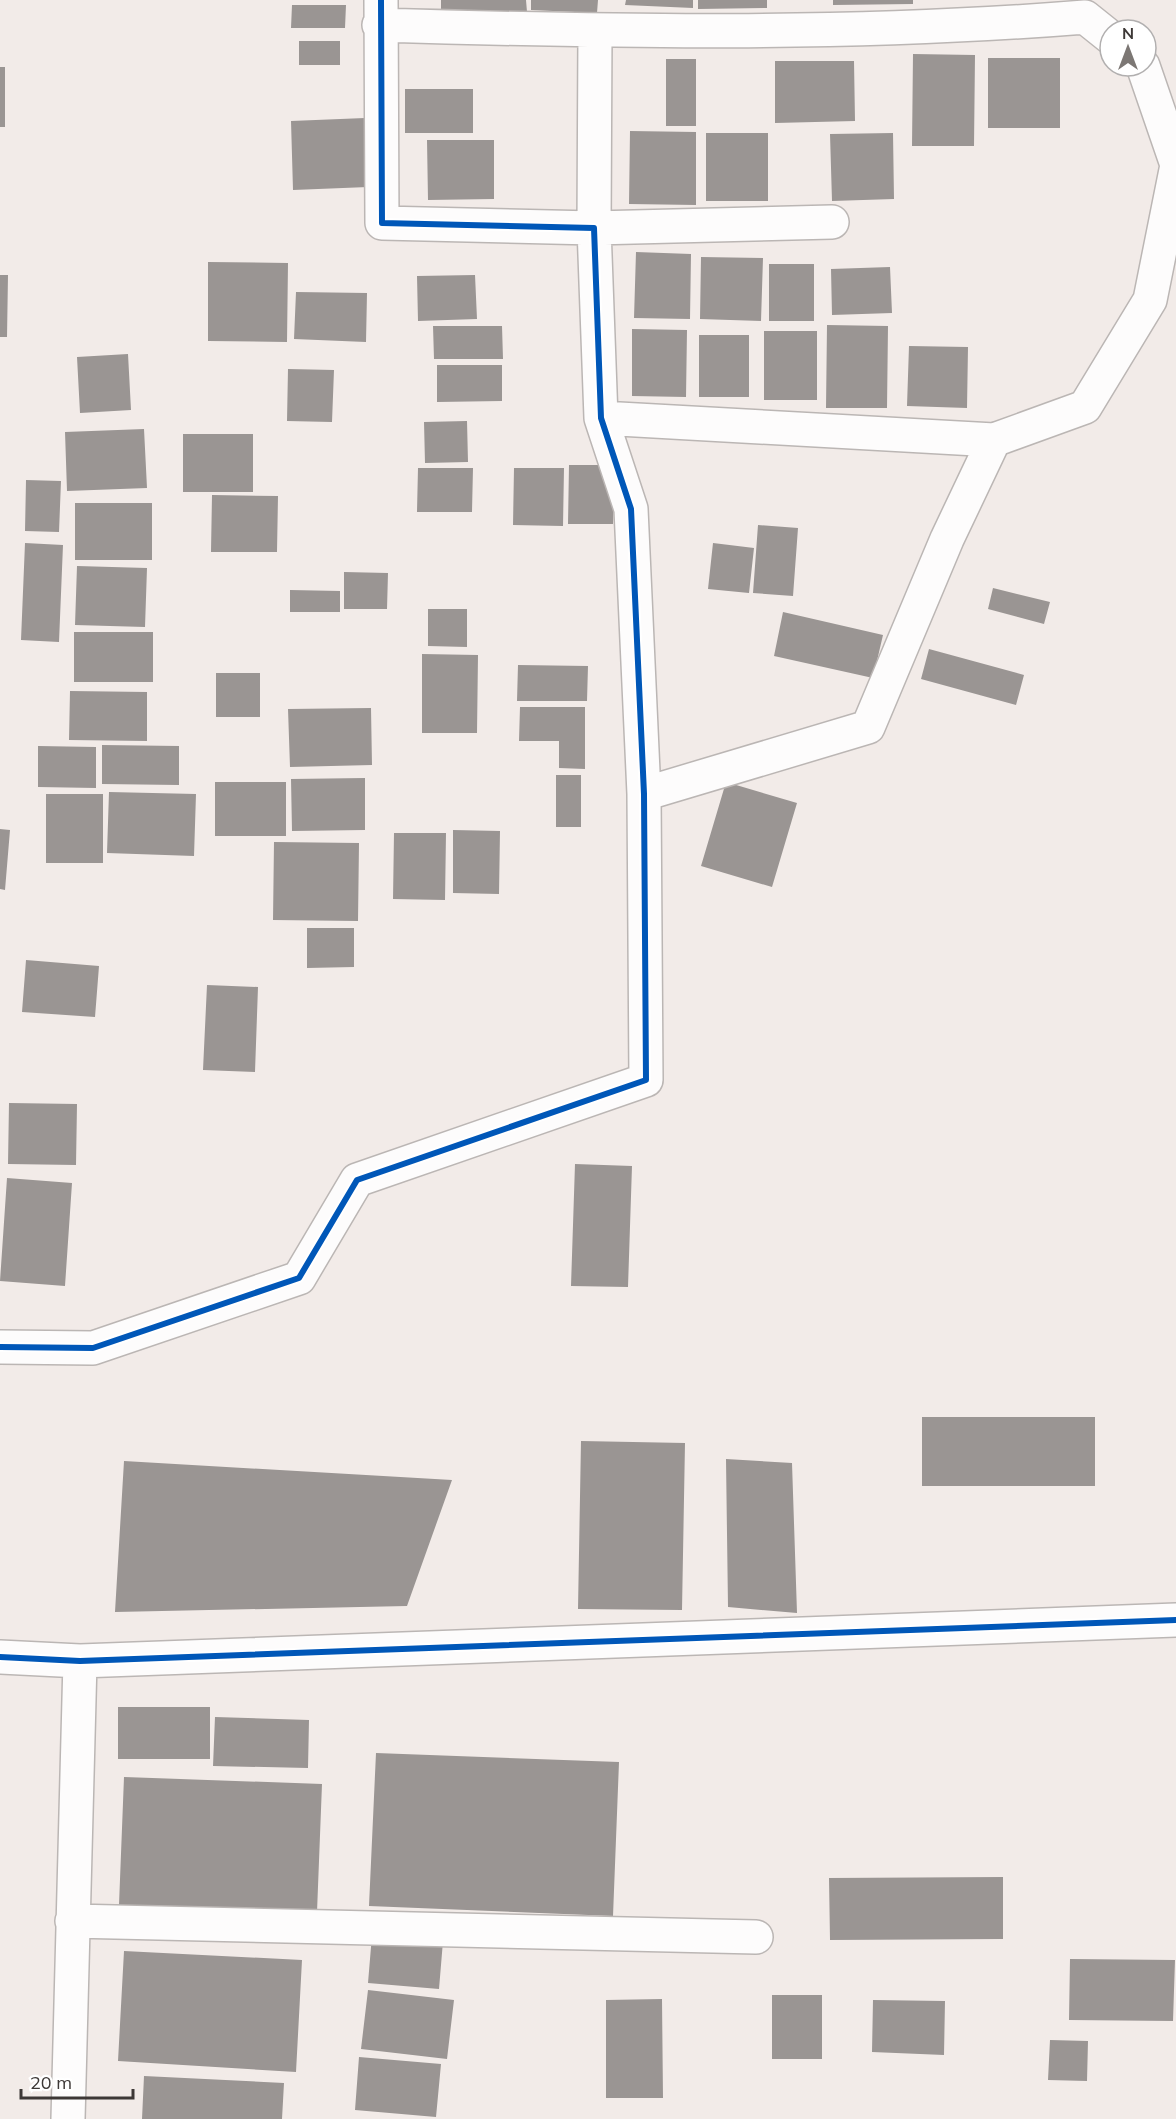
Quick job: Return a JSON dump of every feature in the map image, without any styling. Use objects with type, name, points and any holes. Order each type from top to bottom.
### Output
[{"type":"street","points":[[832,222],[594,228],[382,223],[380,13],[595,32],[975,26],[1085,17],[1098,27]]},
{"type":"street","points":[[0,1347],[93,1348],[299,1278],[357,1180],[646,1080],[644,794],[631,509],[601,417],[594,228],[595,32]]},
{"type":"street","points":[[1147,78],[1176,162]]},
{"type":"street","points":[[601,417],[994,440],[1085,407],[1150,300],[1176,170]]},
{"type":"street","points":[[644,794],[868,727],[947,539],[994,440]]},
{"type":"street","points":[[0,1657],[80,1661],[1176,1620]]},
{"type":"street","points":[[68,2119],[80,1661]]},
{"type":"street","points":[[72,1921],[756,1937]]},
{"type":"building","points":[[441,0],[526,0],[527,12],[441,12]]},
{"type":"building","points":[[531,0],[598,0],[597,13],[531,10]]},
{"type":"building","points":[[626,0],[693,0],[693,8],[625,5]]},
{"type":"building","points":[[698,0],[767,0],[767,8],[698,9]]},
{"type":"building","points":[[833,0],[913,0],[913,4],[833,5]]},
{"type":"building","points":[[292,5],[346,5],[345,28],[291,28]]},
{"type":"building","points":[[299,41],[340,41],[340,65],[299,65]]},
{"type":"building","points":[[913,54],[975,55],[974,146],[912,146]]},
{"type":"building","points":[[988,58],[1060,58],[1060,128],[988,128]]},
{"type":"building","points":[[666,59],[696,59],[696,126],[666,126]]},
{"type":"building","points":[[775,61],[854,61],[855,121],[775,123]]},
{"type":"building","points":[[0,67],[5,67],[5,127],[0,127]]},
{"type":"building","points":[[405,89],[473,89],[473,133],[405,133]]},
{"type":"building","points":[[365,118],[368,187],[293,190],[291,121]]},
{"type":"building","points":[[630,131],[696,132],[696,205],[629,204]]},
{"type":"building","points":[[706,133],[768,133],[768,201],[706,201]]},
{"type":"building","points":[[893,133],[894,199],[832,201],[830,134]]},
{"type":"building","points":[[427,140],[494,140],[494,199],[428,200]]},
{"type":"building","points":[[636,252],[691,254],[690,319],[634,318]]},
{"type":"building","points":[[701,257],[763,258],[761,321],[700,319]]},
{"type":"building","points":[[208,262],[288,263],[287,342],[208,341]]},
{"type":"building","points":[[769,264],[814,264],[814,321],[769,321]]},
{"type":"building","points":[[890,267],[892,313],[832,315],[831,269]]},
{"type":"building","points":[[0,275],[8,275],[7,337],[0,337]]},
{"type":"building","points":[[475,275],[477,319],[418,321],[417,276]]},
{"type":"building","points":[[296,292],[367,293],[366,342],[294,339]]},
{"type":"building","points":[[827,325],[888,326],[887,408],[826,408]]},
{"type":"building","points":[[433,326],[502,326],[503,359],[434,359]]},
{"type":"building","points":[[632,329],[687,330],[686,397],[632,396]]},
{"type":"building","points":[[764,331],[817,331],[817,400],[764,400]]},
{"type":"building","points":[[699,335],[749,335],[749,397],[699,397]]},
{"type":"building","points":[[909,346],[968,347],[967,408],[907,406]]},
{"type":"building","points":[[128,354],[131,410],[80,413],[77,357]]},
{"type":"building","points":[[437,365],[502,365],[502,401],[437,402]]},
{"type":"building","points":[[288,369],[334,370],[332,422],[287,421]]},
{"type":"building","points":[[467,421],[468,462],[425,463],[424,422]]},
{"type":"building","points":[[144,429],[147,488],[67,491],[65,432]]},
{"type":"building","points":[[183,434],[253,434],[253,492],[183,492]]},
{"type":"building","points":[[569,465],[615,465],[613,524],[568,524]]},
{"type":"building","points":[[418,468],[473,468],[472,512],[417,512]]},
{"type":"building","points":[[514,468],[564,468],[563,526],[513,525]]},
{"type":"building","points":[[26,480],[61,481],[59,532],[25,531]]},
{"type":"building","points":[[212,495],[278,496],[277,552],[211,552]]},
{"type":"building","points":[[75,503],[152,503],[152,560],[75,560]]},
{"type":"building","points":[[758,525],[798,528],[793,596],[753,593]]},
{"type":"building","points":[[25,543],[63,545],[59,642],[21,640]]},
{"type":"building","points":[[713,543],[754,548],[749,593],[708,589]]},
{"type":"building","points":[[77,566],[147,568],[145,627],[75,625]]},
{"type":"building","points":[[344,572],[388,573],[387,609],[344,609]]},
{"type":"building","points":[[993,588],[1050,602],[1044,624],[988,609]]},
{"type":"building","points":[[290,590],[340,591],[340,612],[290,612]]},
{"type":"building","points":[[428,609],[467,609],[467,647],[428,646]]},
{"type":"building","points":[[783,612],[883,635],[873,678],[774,656]]},
{"type":"building","points":[[74,632],[153,632],[153,682],[74,682]]},
{"type":"building","points":[[929,649],[1024,675],[1016,705],[921,679]]},
{"type":"building","points":[[422,654],[478,655],[477,733],[422,733]]},
{"type":"building","points":[[518,665],[588,666],[587,701],[517,701]]},
{"type":"building","points":[[216,673],[260,673],[260,717],[216,717]]},
{"type":"building","points":[[70,691],[147,692],[147,741],[69,740]]},
{"type":"building","points":[[520,707],[585,707],[585,769],[559,768],[559,741],[519,741]]},
{"type":"building","points":[[371,708],[372,765],[290,767],[288,709]]},
{"type":"building","points":[[102,745],[179,746],[179,785],[102,784]]},
{"type":"building","points":[[38,746],[96,747],[96,788],[38,787]]},
{"type":"building","points":[[556,775],[581,775],[581,827],[556,827]]},
{"type":"building","points":[[365,778],[365,830],[292,831],[291,779]]},
{"type":"building","points":[[215,782],[286,782],[286,836],[215,836]]},
{"type":"building","points":[[726,782],[797,803],[772,887],[701,866]]},
{"type":"building","points":[[109,792],[196,794],[194,856],[107,853]]},
{"type":"building","points":[[46,794],[103,794],[103,863],[46,863]]},
{"type":"building","points":[[0,829],[10,830],[5,890],[0,889]]},
{"type":"building","points":[[453,830],[500,831],[499,894],[453,893]]},
{"type":"building","points":[[394,833],[446,833],[445,900],[393,899]]},
{"type":"building","points":[[274,842],[359,843],[358,921],[273,920]]},
{"type":"building","points":[[307,928],[354,928],[354,967],[307,968]]},
{"type":"building","points":[[26,960],[99,966],[95,1017],[22,1012]]},
{"type":"building","points":[[207,985],[258,987],[255,1072],[203,1070]]},
{"type":"building","points":[[9,1103],[77,1104],[76,1165],[8,1164]]},
{"type":"building","points":[[575,1164],[632,1166],[628,1287],[571,1286]]},
{"type":"building","points":[[7,1178],[72,1183],[65,1286],[0,1281]]},
{"type":"building","points":[[922,1417],[1095,1417],[1095,1486],[922,1486]]},
{"type":"building","points":[[581,1441],[685,1443],[682,1610],[578,1609]]},
{"type":"building","points":[[726,1459],[792,1463],[797,1613],[728,1607]]},
{"type":"building","points":[[124,1461],[452,1480],[407,1606],[115,1612]]},
{"type":"building","points":[[118,1707],[210,1707],[210,1759],[118,1759]]},
{"type":"building","points":[[215,1717],[309,1720],[308,1768],[213,1766]]},
{"type":"building","points":[[376,1753],[619,1762],[613,1916],[369,1906]]},
{"type":"building","points":[[124,1777],[322,1784],[317,1912],[119,1905]]},
{"type":"building","points":[[1003,1877],[1003,1939],[830,1940],[829,1878]]},
{"type":"building","points":[[372,1935],[443,1941],[439,1989],[368,1983]]},
{"type":"building","points":[[124,1951],[302,1960],[296,2072],[118,2061]]},
{"type":"building","points":[[1070,1959],[1175,1960],[1173,2021],[1069,2020]]},
{"type":"building","points":[[368,1990],[454,2000],[447,2059],[361,2049]]},
{"type":"building","points":[[772,1995],[822,1995],[822,2059],[772,2059]]},
{"type":"building","points":[[662,1999],[663,2098],[606,2098],[606,2000]]},
{"type":"building","points":[[873,2000],[945,2001],[944,2055],[872,2052]]},
{"type":"building","points":[[1050,2040],[1088,2041],[1087,2081],[1048,2080]]},
{"type":"building","points":[[359,2057],[441,2064],[436,2117],[355,2110]]},
{"type":"building","points":[[144,2076],[284,2083],[282,2119],[142,2119]]},
{"type":"cycle path","points":[[0,1347],[93,1348],[299,1278],[357,1180],[646,1080],[644,794],[631,509],[601,418],[594,228],[382,223],[381,0]]},
{"type":"cycle path","points":[[0,1657],[80,1661],[1176,1620]]}]
